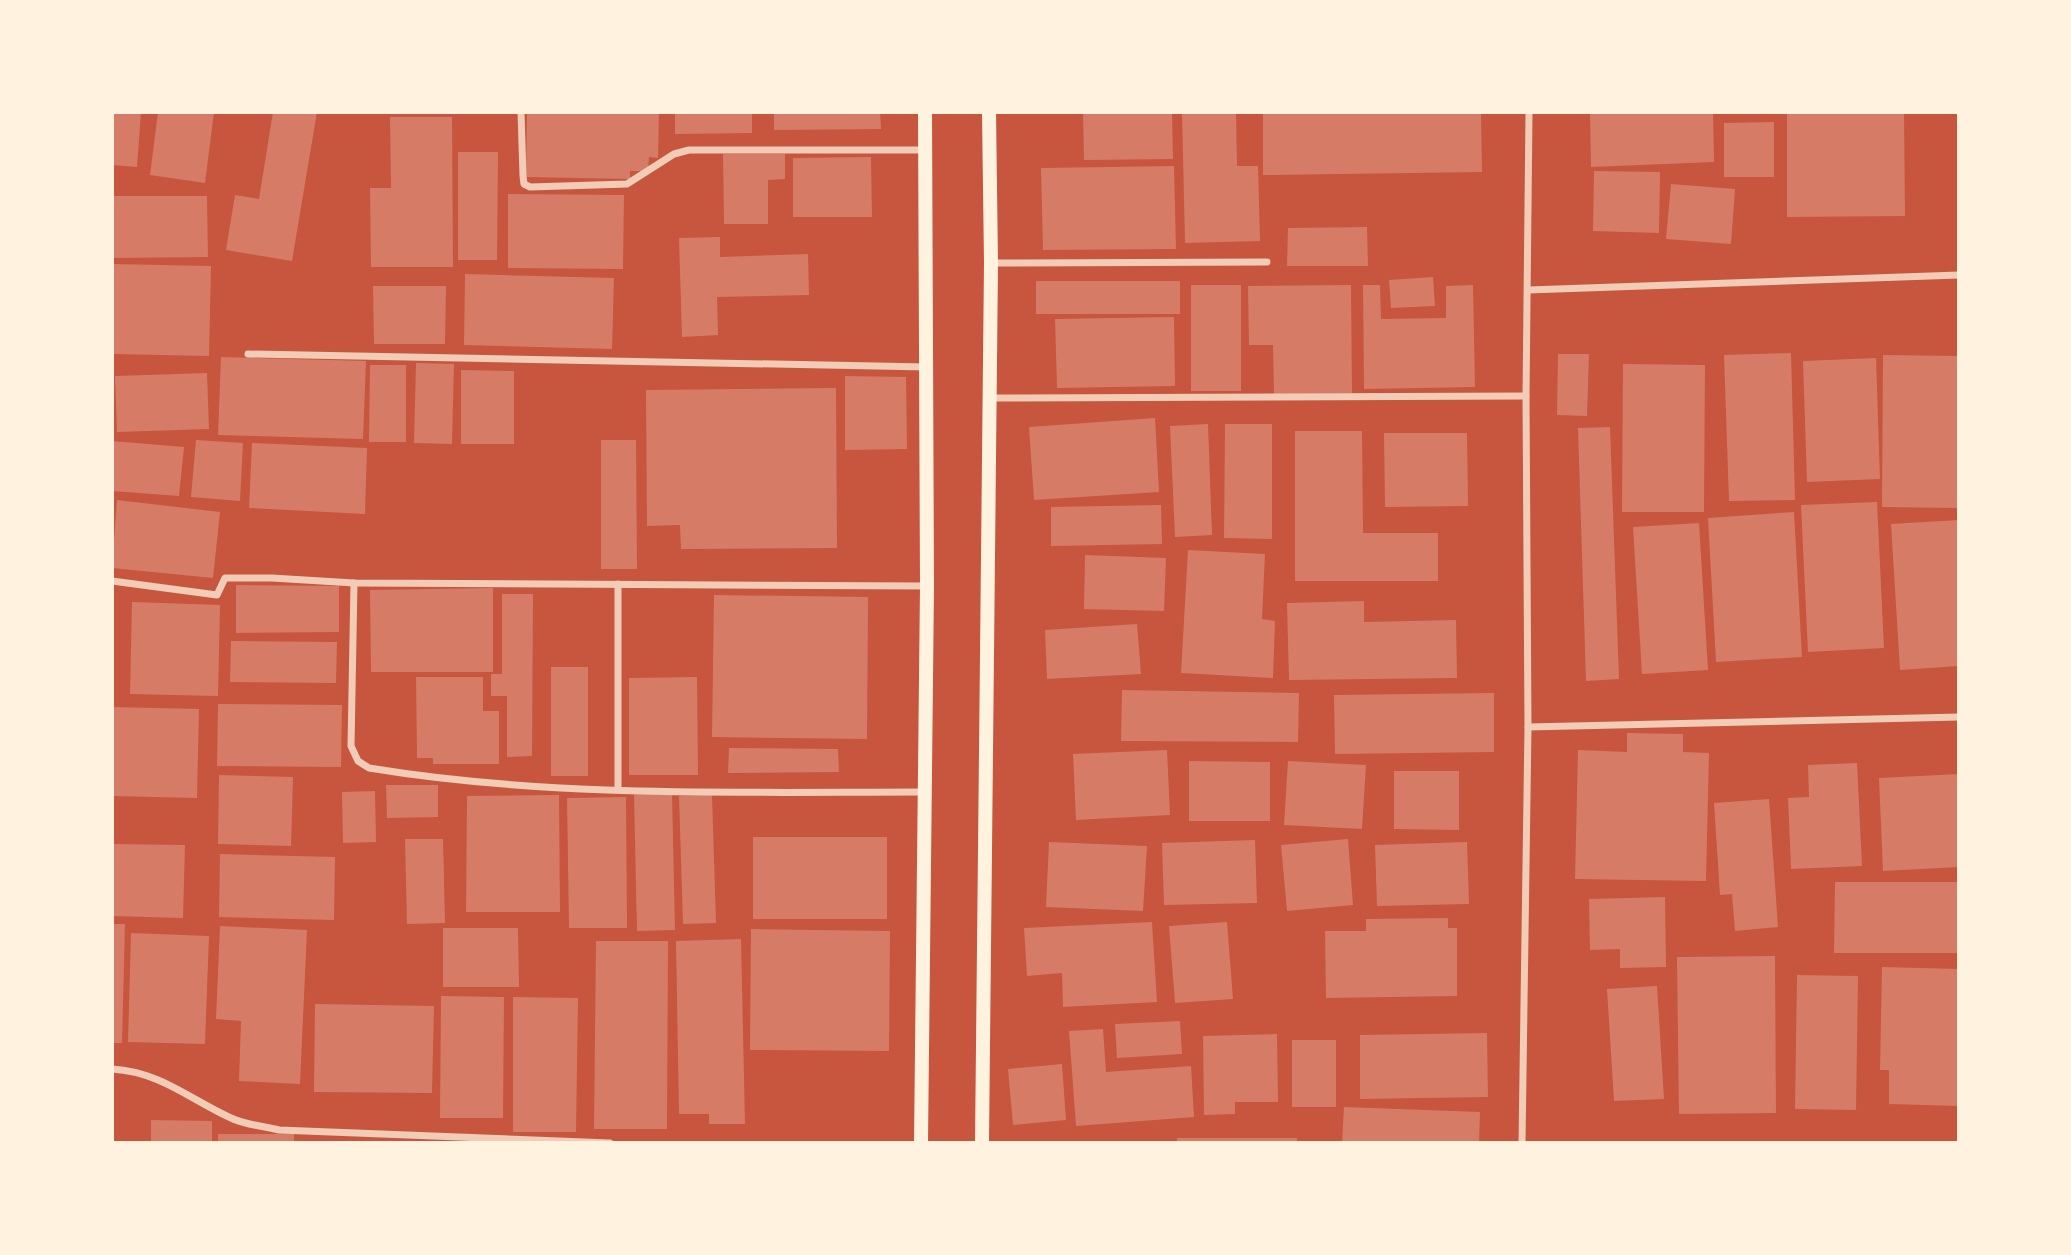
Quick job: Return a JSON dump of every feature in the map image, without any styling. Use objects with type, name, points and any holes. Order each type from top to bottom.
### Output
[{"type":"main road","points":[[921,1143],[927,586],[925,112]]},
{"type":"main road","points":[[982,1143],[991,263],[989,112]]},
{"type":"street","points":[[522,112],[523,176],[524,184],[530,187],[627,184],[674,154],[689,150],[926,150]]},
{"type":"street","points":[[1522,1143],[1528,727],[1526,396],[1530,112]]},
{"type":"street","points":[[991,263],[1267,262]]},
{"type":"street","points":[[1528,290],[1959,275]]},
{"type":"street","points":[[248,354],[927,368]]},
{"type":"street","points":[[989,398],[1526,396]]},
{"type":"street","points":[[112,581],[216,595],[225,578],[354,583],[927,586]]},
{"type":"street","points":[[354,583],[351,746],[358,761],[369,768],[477,782],[618,790],[925,792]]},
{"type":"street","points":[[618,584],[618,790]]},
{"type":"street","points":[[1528,727],[1959,717]]},
{"type":"street","points":[[112,1069],[134,1070],[165,1082],[234,1120],[279,1130],[408,1139],[610,1143]]},
{"type":"building","points":[[112,112],[141,112],[137,167],[112,165]]},
{"type":"building","points":[[158,112],[214,112],[205,183],[150,175]]},
{"type":"building","points":[[273,112],[317,112],[292,261],[226,250],[235,195],[259,199]]},
{"type":"building","points":[[527,112],[659,112],[658,158],[649,157],[648,171],[630,171],[630,179],[526,177]]},
{"type":"building","points":[[675,112],[752,112],[752,133],[675,134]]},
{"type":"building","points":[[774,112],[880,112],[881,129],[774,130]]},
{"type":"building","points":[[1083,112],[1172,112],[1173,159],[1084,160]]},
{"type":"building","points":[[1182,112],[1236,112],[1237,166],[1258,166],[1260,241],[1185,243]]},
{"type":"building","points":[[1263,112],[1481,112],[1482,172],[1263,175]]},
{"type":"building","points":[[1590,112],[1713,112],[1714,162],[1591,167]]},
{"type":"building","points":[[1787,112],[1904,112],[1905,216],[1787,217]]},
{"type":"building","points":[[390,117],[452,117],[453,267],[371,267],[370,188],[391,188]]},
{"type":"building","points":[[1774,122],[1774,177],[1724,177],[1724,123]]},
{"type":"building","points":[[458,152],[498,152],[497,260],[458,260]]},
{"type":"building","points":[[723,154],[785,154],[785,179],[768,180],[768,224],[724,224]]},
{"type":"building","points":[[871,157],[872,217],[793,217],[793,158]]},
{"type":"building","points":[[1174,166],[1176,249],[1043,250],[1041,168]]},
{"type":"building","points":[[1594,171],[1660,172],[1659,233],[1593,231]]},
{"type":"building","points":[[1671,184],[1735,189],[1731,244],[1666,239]]},
{"type":"building","points":[[508,194],[624,195],[623,269],[508,268]]},
{"type":"building","points":[[112,196],[207,196],[208,257],[112,258]]},
{"type":"building","points":[[1367,227],[1368,266],[1287,266],[1288,228]]},
{"type":"building","points":[[720,237],[720,257],[808,254],[809,295],[717,297],[718,335],[682,337],[679,238]]},
{"type":"building","points":[[112,264],[211,266],[209,356],[112,354]]},
{"type":"building","points":[[465,274],[614,278],[612,349],[464,345]]},
{"type":"building","points":[[1433,277],[1435,306],[1391,308],[1389,280]]},
{"type":"building","points":[[1036,281],[1180,281],[1180,314],[1036,314]]},
{"type":"building","points":[[1191,285],[1241,285],[1241,391],[1191,391]]},
{"type":"building","points":[[1351,285],[1352,393],[1274,394],[1273,345],[1249,345],[1248,286]]},
{"type":"building","points":[[1363,285],[1380,285],[1381,319],[1446,318],[1446,286],[1473,285],[1475,387],[1364,389]]},
{"type":"building","points":[[373,286],[446,286],[445,344],[374,344]]},
{"type":"building","points":[[1174,317],[1175,386],[1057,388],[1055,319]]},
{"type":"building","points":[[1791,353],[1795,500],[1729,501],[1724,355]]},
{"type":"building","points":[[1558,354],[1589,354],[1587,416],[1557,415]]},
{"type":"building","points":[[1883,355],[1959,356],[1959,508],[1882,507]]},
{"type":"building","points":[[221,357],[366,361],[363,439],[218,435]]},
{"type":"building","points":[[1876,358],[1880,479],[1807,482],[1803,361]]},
{"type":"building","points":[[416,363],[454,364],[452,444],[414,443]]},
{"type":"building","points":[[1623,364],[1705,365],[1704,512],[1622,512]]},
{"type":"building","points":[[370,365],[406,365],[406,442],[369,442]]},
{"type":"building","points":[[461,370],[514,371],[514,444],[461,444]]},
{"type":"building","points":[[207,373],[209,429],[117,432],[115,376]]},
{"type":"building","points":[[845,376],[906,377],[907,449],[845,450]]},
{"type":"building","points":[[836,388],[837,548],[681,549],[680,525],[647,526],[646,390]]},
{"type":"building","points":[[1155,418],[1159,492],[1034,500],[1029,427]]},
{"type":"building","points":[[1208,424],[1212,535],[1175,537],[1170,426]]},
{"type":"building","points":[[1225,424],[1272,424],[1272,539],[1224,538]]},
{"type":"building","points":[[1610,427],[1619,679],[1586,681],[1578,428]]},
{"type":"building","points":[[1295,431],[1362,431],[1363,533],[1438,533],[1438,581],[1295,581]]},
{"type":"building","points":[[1384,433],[1467,433],[1468,506],[1385,507]]},
{"type":"building","points":[[196,440],[243,443],[240,501],[191,497]]},
{"type":"building","points":[[601,440],[636,440],[637,569],[601,569]]},
{"type":"building","points":[[112,441],[184,447],[179,496],[112,491]]},
{"type":"building","points":[[252,443],[367,448],[365,514],[249,508]]},
{"type":"building","points":[[117,500],[220,512],[213,578],[112,568]]},
{"type":"building","points":[[1877,502],[1884,648],[1808,652],[1801,505]]},
{"type":"building","points":[[1161,505],[1162,544],[1051,546],[1051,507]]},
{"type":"building","points":[[1794,512],[1802,657],[1716,662],[1708,518]]},
{"type":"building","points":[[1959,520],[1959,666],[1900,670],[1891,524]]},
{"type":"building","points":[[1699,523],[1708,670],[1642,674],[1633,527]]},
{"type":"building","points":[[1188,550],[1265,554],[1262,619],[1275,621],[1273,678],[1181,673]]},
{"type":"building","points":[[1085,555],[1166,558],[1164,611],[1084,609]]},
{"type":"building","points":[[236,585],[339,586],[339,632],[236,633]]},
{"type":"building","points":[[493,588],[493,672],[371,672],[370,590]]},
{"type":"building","points":[[502,594],[533,594],[532,756],[507,757],[507,696],[491,696],[491,674],[502,674]]},
{"type":"building","points":[[714,595],[868,597],[867,739],[712,737]]},
{"type":"building","points":[[1364,601],[1364,622],[1456,620],[1457,678],[1289,680],[1287,603]]},
{"type":"building","points":[[132,602],[220,605],[218,696],[130,694]]},
{"type":"building","points":[[1137,624],[1141,674],[1047,679],[1045,630]]},
{"type":"building","points":[[231,641],[337,642],[336,683],[230,682]]},
{"type":"building","points":[[551,667],[588,667],[588,776],[551,776]]},
{"type":"building","points":[[416,677],[483,677],[483,711],[499,711],[499,764],[433,764],[433,758],[417,758]]},
{"type":"building","points":[[697,677],[698,775],[629,775],[629,678]]},
{"type":"building","points":[[1122,690],[1299,693],[1298,742],[1121,741]]},
{"type":"building","points":[[1494,693],[1494,752],[1335,754],[1334,695]]},
{"type":"building","points":[[218,704],[342,705],[341,767],[217,766]]},
{"type":"building","points":[[112,707],[199,709],[197,798],[112,796]]},
{"type":"building","points":[[1627,733],[1683,734],[1683,752],[1709,753],[1706,881],[1575,879],[1578,750],[1627,752]]},
{"type":"building","points":[[729,748],[838,749],[839,772],[728,773]]},
{"type":"building","points":[[1167,750],[1170,815],[1076,820],[1073,754]]},
{"type":"building","points":[[1189,761],[1270,762],[1270,821],[1189,821]]},
{"type":"building","points":[[1288,761],[1366,765],[1362,829],[1284,825]]},
{"type":"building","points":[[1857,763],[1862,866],[1791,869],[1788,798],[1809,797],[1808,765]]},
{"type":"building","points":[[1394,771],[1459,771],[1459,830],[1394,829]]},
{"type":"building","points":[[1959,774],[1959,867],[1883,871],[1879,778]]},
{"type":"building","points":[[219,775],[293,777],[291,846],[218,844]]},
{"type":"building","points":[[386,785],[438,785],[438,817],[387,818]]},
{"type":"building","points":[[375,791],[376,842],[343,843],[342,792]]},
{"type":"building","points":[[672,793],[675,930],[637,931],[634,795]]},
{"type":"building","points":[[559,795],[560,912],[466,912],[467,796]]},
{"type":"building","points":[[712,795],[716,923],[683,924],[679,796]]},
{"type":"building","points":[[626,797],[627,928],[569,928],[567,798]]},
{"type":"building","points":[[1769,799],[1778,927],[1735,931],[1732,894],[1720,895],[1714,803]]},
{"type":"building","points":[[753,837],[887,837],[887,919],[753,919]]},
{"type":"building","points":[[405,839],[443,839],[445,923],[407,924]]},
{"type":"building","points":[[1348,839],[1353,905],[1287,911],[1281,845]]},
{"type":"building","points":[[1255,840],[1257,903],[1164,905],[1162,843]]},
{"type":"building","points":[[1049,842],[1147,846],[1143,911],[1046,907]]},
{"type":"building","points":[[1467,842],[1469,904],[1377,906],[1375,845]]},
{"type":"building","points":[[112,844],[185,845],[183,918],[112,916]]},
{"type":"building","points":[[220,854],[335,857],[334,920],[219,917]]},
{"type":"building","points":[[1835,882],[1959,882],[1959,953],[1834,953]]},
{"type":"building","points":[[1665,897],[1666,967],[1620,968],[1620,949],[1590,950],[1589,899]]},
{"type":"building","points":[[1448,918],[1448,928],[1457,928],[1457,996],[1326,998],[1325,931],[1366,931],[1366,919]]},
{"type":"building","points":[[1152,922],[1157,1002],[1063,1007],[1062,973],[1027,976],[1024,928]]},
{"type":"building","points":[[1227,922],[1233,999],[1175,1003],[1169,926]]},
{"type":"building","points":[[112,924],[125,924],[122,1043],[112,1043]]},
{"type":"building","points":[[220,926],[307,930],[300,1084],[239,1081],[241,1021],[216,1019]]},
{"type":"building","points":[[443,928],[518,928],[519,987],[443,987]]},
{"type":"building","points":[[751,929],[890,931],[889,1051],[750,1050]]},
{"type":"building","points":[[131,933],[209,936],[205,1044],[128,1042]]},
{"type":"building","points":[[741,939],[745,1124],[709,1124],[709,1114],[679,1114],[676,941]]},
{"type":"building","points":[[596,941],[668,941],[667,1129],[594,1129]]},
{"type":"building","points":[[1775,956],[1776,1113],[1679,1114],[1677,957]]},
{"type":"building","points":[[1882,967],[1959,969],[1959,1106],[1889,1104],[1889,1070],[1880,1070]]},
{"type":"building","points":[[1797,975],[1858,976],[1856,1110],[1795,1109]]},
{"type":"building","points":[[1657,986],[1664,1099],[1614,1101],[1607,989]]},
{"type":"building","points":[[441,996],[504,997],[503,1118],[440,1118]]},
{"type":"building","points":[[513,997],[578,998],[576,1132],[513,1132]]},
{"type":"building","points":[[315,1004],[434,1006],[432,1093],[314,1092]]},
{"type":"building","points":[[1180,1021],[1182,1054],[1117,1058],[1115,1024]]},
{"type":"building","points":[[1103,1029],[1106,1072],[1191,1066],[1194,1117],[1076,1126],[1069,1031]]},
{"type":"building","points":[[1487,1033],[1488,1097],[1360,1099],[1360,1035]]},
{"type":"building","points":[[1277,1034],[1278,1102],[1235,1102],[1235,1114],[1204,1115],[1203,1036]]},
{"type":"building","points":[[1292,1040],[1336,1040],[1336,1107],[1292,1107]]},
{"type":"building","points":[[1062,1064],[1066,1120],[1013,1125],[1008,1069]]},
{"type":"building","points":[[1344,1107],[1480,1112],[1479,1143],[1342,1143]]},
{"type":"building","points":[[151,1120],[212,1121],[212,1143],[151,1143]]},
{"type":"building","points":[[218,1134],[294,1134],[294,1143],[218,1143]]},
{"type":"building","points":[[1177,1138],[1297,1138],[1297,1143],[1177,1143]]}]
